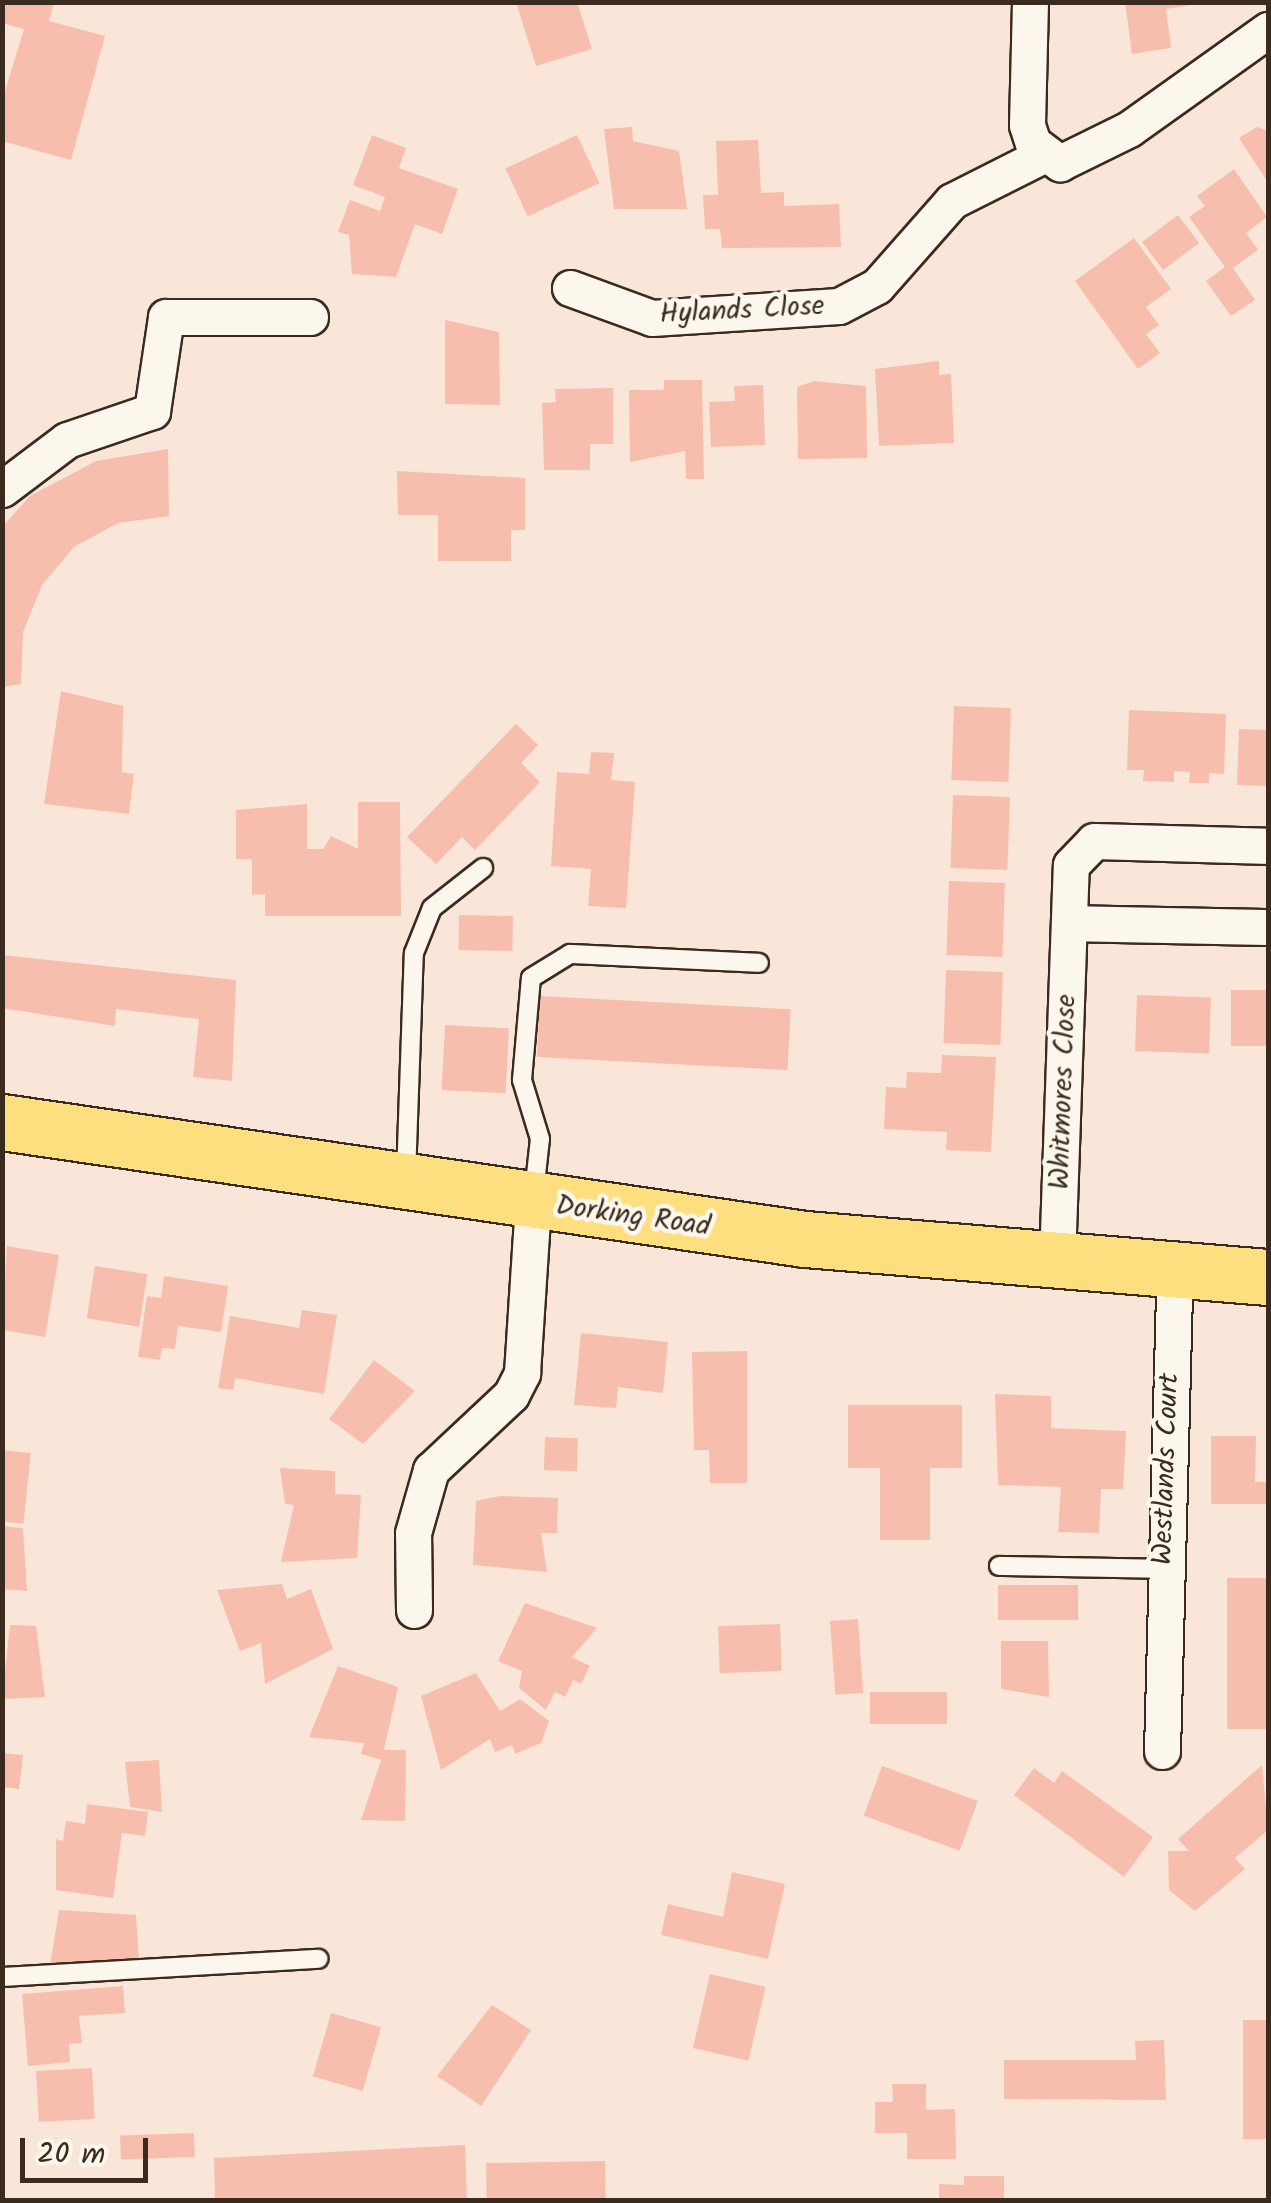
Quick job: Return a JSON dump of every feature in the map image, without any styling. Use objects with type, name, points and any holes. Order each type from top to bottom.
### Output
[{"type":"highway","name":"Dorking Road","points":[[2,1122],[405,1188],[1057,1262],[1268,1276]]},
{"type":"street","points":[[1030,2],[1028,125],[1044,155],[1060,163],[1083,157],[1268,30]]},
{"type":"street","name":"Hylands Close","points":[[570,288],[652,318],[839,306],[877,286],[952,201],[1044,155]]},
{"type":"street","points":[[2,489],[67,440],[152,410],[166,317],[310,317]]},
{"type":"street","name":"Whitmores Close","points":[[1057,1262],[1071,865],[1094,841],[1268,846]]},
{"type":"street","points":[[1070,923],[1268,926]]},
{"type":"street","points":[[414,1610],[413,1533],[430,1470],[511,1395],[522,1373],[533,1203]]},
{"type":"street","name":"Westlands Court","points":[[1162,1751],[1163,1570],[1175,1270]]},
{"type":"lane","points":[[405,1188],[414,953],[432,908],[483,868]]},
{"type":"lane","points":[[533,1203],[540,1139],[522,1080],[532,978],[570,954],[759,962]]},
{"type":"lane","points":[[999,1566],[1163,1570]]},
{"type":"lane","points":[[2,1977],[318,1960]]},
{"type":"building","points":[[2,2],[54,2],[49,21],[105,36],[71,160],[2,141],[2,101],[24,29],[2,23]]},
{"type":"building","points":[[516,2],[577,2],[592,49],[536,66]]},
{"type":"building","points":[[1125,2],[1191,5],[1166,9],[1171,48],[1132,54]]},
{"type":"building","points":[[632,127],[633,141],[679,151],[687,209],[614,209],[604,129]]},
{"type":"building","points":[[1257,127],[1268,131],[1268,183],[1239,138]]},
{"type":"building","points":[[372,135],[406,148],[399,168],[458,189],[442,234],[415,224],[396,277],[352,274],[349,235],[338,232],[350,200],[380,211],[385,197],[353,185]]},
{"type":"building","points":[[577,135],[599,183],[528,216],[505,168]]},
{"type":"building","points":[[758,140],[761,193],[784,192],[784,206],[839,204],[841,247],[722,248],[720,229],[705,229],[703,195],[718,195],[716,141]]},
{"type":"building","points":[[1234,169],[1267,217],[1246,233],[1258,250],[1233,268],[1255,300],[1231,316],[1206,281],[1225,267],[1189,217],[1205,206],[1197,196]]},
{"type":"building","points":[[1178,215],[1199,243],[1163,270],[1142,242]]},
{"type":"building","points":[[1134,238],[1171,289],[1146,307],[1159,325],[1146,334],[1160,353],[1138,369],[1075,281]]},
{"type":"building","points":[[445,320],[499,332],[500,405],[445,404]]},
{"type":"building","points":[[939,361],[939,375],[951,374],[954,443],[879,446],[875,369]]},
{"type":"building","points":[[664,380],[702,380],[704,479],[686,479],[685,451],[630,462],[629,390],[664,390]]},
{"type":"building","points":[[814,381],[866,386],[867,458],[798,459],[797,387]]},
{"type":"building","points":[[763,385],[765,445],[711,447],[709,402],[735,401],[734,386]]},
{"type":"building","points":[[613,388],[613,444],[590,444],[590,470],[544,470],[542,403],[556,402],[555,389]]},
{"type":"building","points":[[168,449],[169,516],[118,523],[74,547],[42,585],[23,632],[21,684],[2,687],[2,527],[30,496],[96,461]]},
{"type":"building","points":[[397,471],[525,478],[525,530],[511,530],[511,561],[438,561],[438,515],[398,515]]},
{"type":"building","points":[[61,691],[123,706],[122,772],[134,774],[129,814],[44,804]]},
{"type":"building","points":[[954,706],[1011,708],[1008,782],[951,780]]},
{"type":"building","points":[[1129,710],[1226,714],[1224,774],[1209,773],[1209,783],[1189,783],[1190,772],[1174,771],[1174,782],[1143,781],[1144,770],[1127,770]]},
{"type":"building","points":[[516,724],[538,745],[521,763],[540,782],[475,850],[462,837],[436,864],[407,837]]},
{"type":"building","points":[[1239,729],[1268,730],[1266,786],[1237,785]]},
{"type":"building","points":[[591,752],[614,753],[611,780],[635,782],[626,908],[588,906],[591,869],[551,866],[557,772],[589,774]]},
{"type":"building","points":[[953,795],[1010,797],[1007,870],[950,868]]},
{"type":"building","points":[[358,802],[400,802],[401,916],[265,916],[265,894],[252,895],[252,859],[236,859],[236,810],[307,804],[307,849],[323,849],[331,836],[358,849]]},
{"type":"building","points":[[949,881],[1005,883],[1002,957],[946,955]]},
{"type":"building","points":[[459,915],[513,916],[512,951],[458,950]]},
{"type":"building","points":[[2,955],[236,980],[232,1081],[193,1077],[199,1019],[116,1009],[115,1026],[2,1008]]},
{"type":"building","points":[[946,970],[1003,972],[1000,1045],[943,1043]]},
{"type":"building","points":[[1231,990],[1268,990],[1268,1046],[1231,1046]]},
{"type":"building","points":[[1137,995],[1211,998],[1209,1054],[1135,1051]]},
{"type":"building","points":[[540,996],[791,1009],[787,1070],[537,1057]]},
{"type":"building","points":[[445,1025],[509,1028],[506,1093],[442,1090]]},
{"type":"building","points":[[942,1055],[996,1057],[991,1152],[946,1150],[947,1132],[884,1129],[886,1087],[906,1088],[907,1072],[941,1073]]},
{"type":"building","points":[[7,1246],[59,1255],[45,1337],[2,1330]]},
{"type":"building","points":[[95,1266],[147,1274],[139,1327],[87,1318]]},
{"type":"building","points":[[164,1276],[228,1286],[221,1332],[178,1326],[175,1349],[162,1348],[160,1360],[138,1357],[147,1296],[161,1298]]},
{"type":"building","points":[[302,1310],[337,1315],[324,1394],[235,1378],[233,1390],[218,1388],[230,1316],[299,1328]]},
{"type":"building","points":[[581,1333],[668,1342],[663,1393],[618,1387],[616,1408],[574,1405]]},
{"type":"building","points":[[747,1351],[747,1483],[710,1483],[709,1450],[694,1450],[692,1352]]},
{"type":"building","points":[[374,1360],[415,1391],[363,1444],[329,1419]]},
{"type":"building","points":[[995,1394],[1051,1396],[1051,1428],[1126,1431],[1123,1489],[1101,1489],[1099,1533],[1058,1532],[1061,1487],[998,1485]]},
{"type":"building","points":[[848,1405],[962,1405],[962,1468],[930,1468],[930,1540],[880,1540],[880,1468],[848,1468]]},
{"type":"building","points":[[1211,1436],[1256,1436],[1255,1482],[1267,1482],[1267,1504],[1211,1504]]},
{"type":"building","points":[[545,1437],[578,1438],[577,1471],[544,1470]]},
{"type":"building","points":[[2,1450],[31,1453],[23,1524],[2,1521]]},
{"type":"building","points":[[280,1468],[335,1471],[335,1494],[361,1495],[357,1558],[281,1562],[294,1505],[285,1504]]},
{"type":"building","points":[[500,1496],[558,1498],[557,1533],[541,1533],[547,1572],[473,1565],[476,1501]]},
{"type":"building","points":[[2,1526],[23,1528],[27,1591],[2,1589]]},
{"type":"building","points":[[1227,1578],[1268,1578],[1268,1729],[1227,1729]]},
{"type":"building","points":[[282,1584],[287,1599],[311,1589],[333,1649],[265,1684],[261,1643],[240,1651],[217,1590]]},
{"type":"building","points":[[998,1585],[1078,1585],[1078,1620],[998,1620]]},
{"type":"building","points":[[525,1603],[597,1628],[572,1657],[590,1666],[581,1684],[573,1680],[565,1697],[555,1692],[546,1710],[519,1688],[522,1671],[498,1661]]},
{"type":"building","points":[[858,1619],[863,1693],[835,1695],[830,1621]]},
{"type":"building","points":[[780,1624],[782,1671],[720,1673],[718,1626]]},
{"type":"building","points":[[10,1625],[36,1626],[45,1697],[2,1699]]},
{"type":"building","points":[[1001,1641],[1048,1641],[1049,1697],[1001,1689]]},
{"type":"building","points":[[338,1666],[398,1687],[384,1750],[406,1750],[405,1821],[361,1820],[381,1760],[361,1754],[364,1743],[309,1737]]},
{"type":"building","points":[[476,1673],[500,1711],[520,1699],[549,1721],[541,1743],[515,1754],[512,1745],[495,1752],[490,1739],[441,1770],[421,1696]]},
{"type":"building","points":[[870,1692],[947,1692],[947,1724],[870,1724]]},
{"type":"building","points":[[2,1753],[23,1755],[19,1789],[2,1787]]},
{"type":"building","points":[[159,1760],[162,1812],[130,1807],[125,1762]]},
{"type":"building","points":[[1262,1765],[1268,1830],[1235,1858],[1245,1869],[1195,1911],[1169,1890],[1168,1851],[1189,1851],[1178,1839]]},
{"type":"building","points":[[882,1766],[978,1801],[960,1851],[864,1816]]},
{"type":"building","points":[[1034,1768],[1054,1783],[1062,1771],[1153,1837],[1124,1877],[1014,1795]]},
{"type":"building","points":[[87,1804],[148,1812],[145,1836],[122,1833],[113,1898],[56,1890],[56,1839],[63,1841],[66,1821],[85,1824]]},
{"type":"building","points":[[732,1872],[785,1884],[768,1959],[661,1935],[668,1904],[723,1917]]},
{"type":"building","points":[[59,1910],[136,1915],[139,1960],[50,1966]]},
{"type":"building","points":[[710,1974],[766,1987],[748,2061],[693,2048]]},
{"type":"building","points":[[123,1986],[125,2013],[79,2016],[82,2043],[69,2044],[70,2062],[28,2066],[22,1994]]},
{"type":"building","points":[[492,2005],[531,2030],[481,2106],[437,2076]]},
{"type":"building","points":[[331,2013],[381,2027],[363,2091],[313,2076]]},
{"type":"building","points":[[1243,2020],[1268,2020],[1268,2139],[1243,2139]]},
{"type":"building","points":[[1164,2040],[1166,2100],[1004,2099],[1004,2060],[1136,2060],[1135,2041]]},
{"type":"building","points":[[92,2068],[95,2119],[39,2122],[36,2071]]},
{"type":"building","points":[[892,2084],[926,2084],[926,2110],[955,2109],[956,2159],[907,2159],[907,2133],[875,2133],[875,2102],[893,2102]]},
{"type":"building","points":[[194,2133],[195,2157],[121,2160],[120,2136]]},
{"type":"building","points":[[465,2145],[467,2200],[215,2200],[214,2158]]},
{"type":"building","points":[[605,2161],[606,2200],[487,2200],[486,2163]]},
{"type":"building","points":[[964,2176],[1004,2176],[1004,2200],[939,2200],[939,2184],[964,2185]]}]
